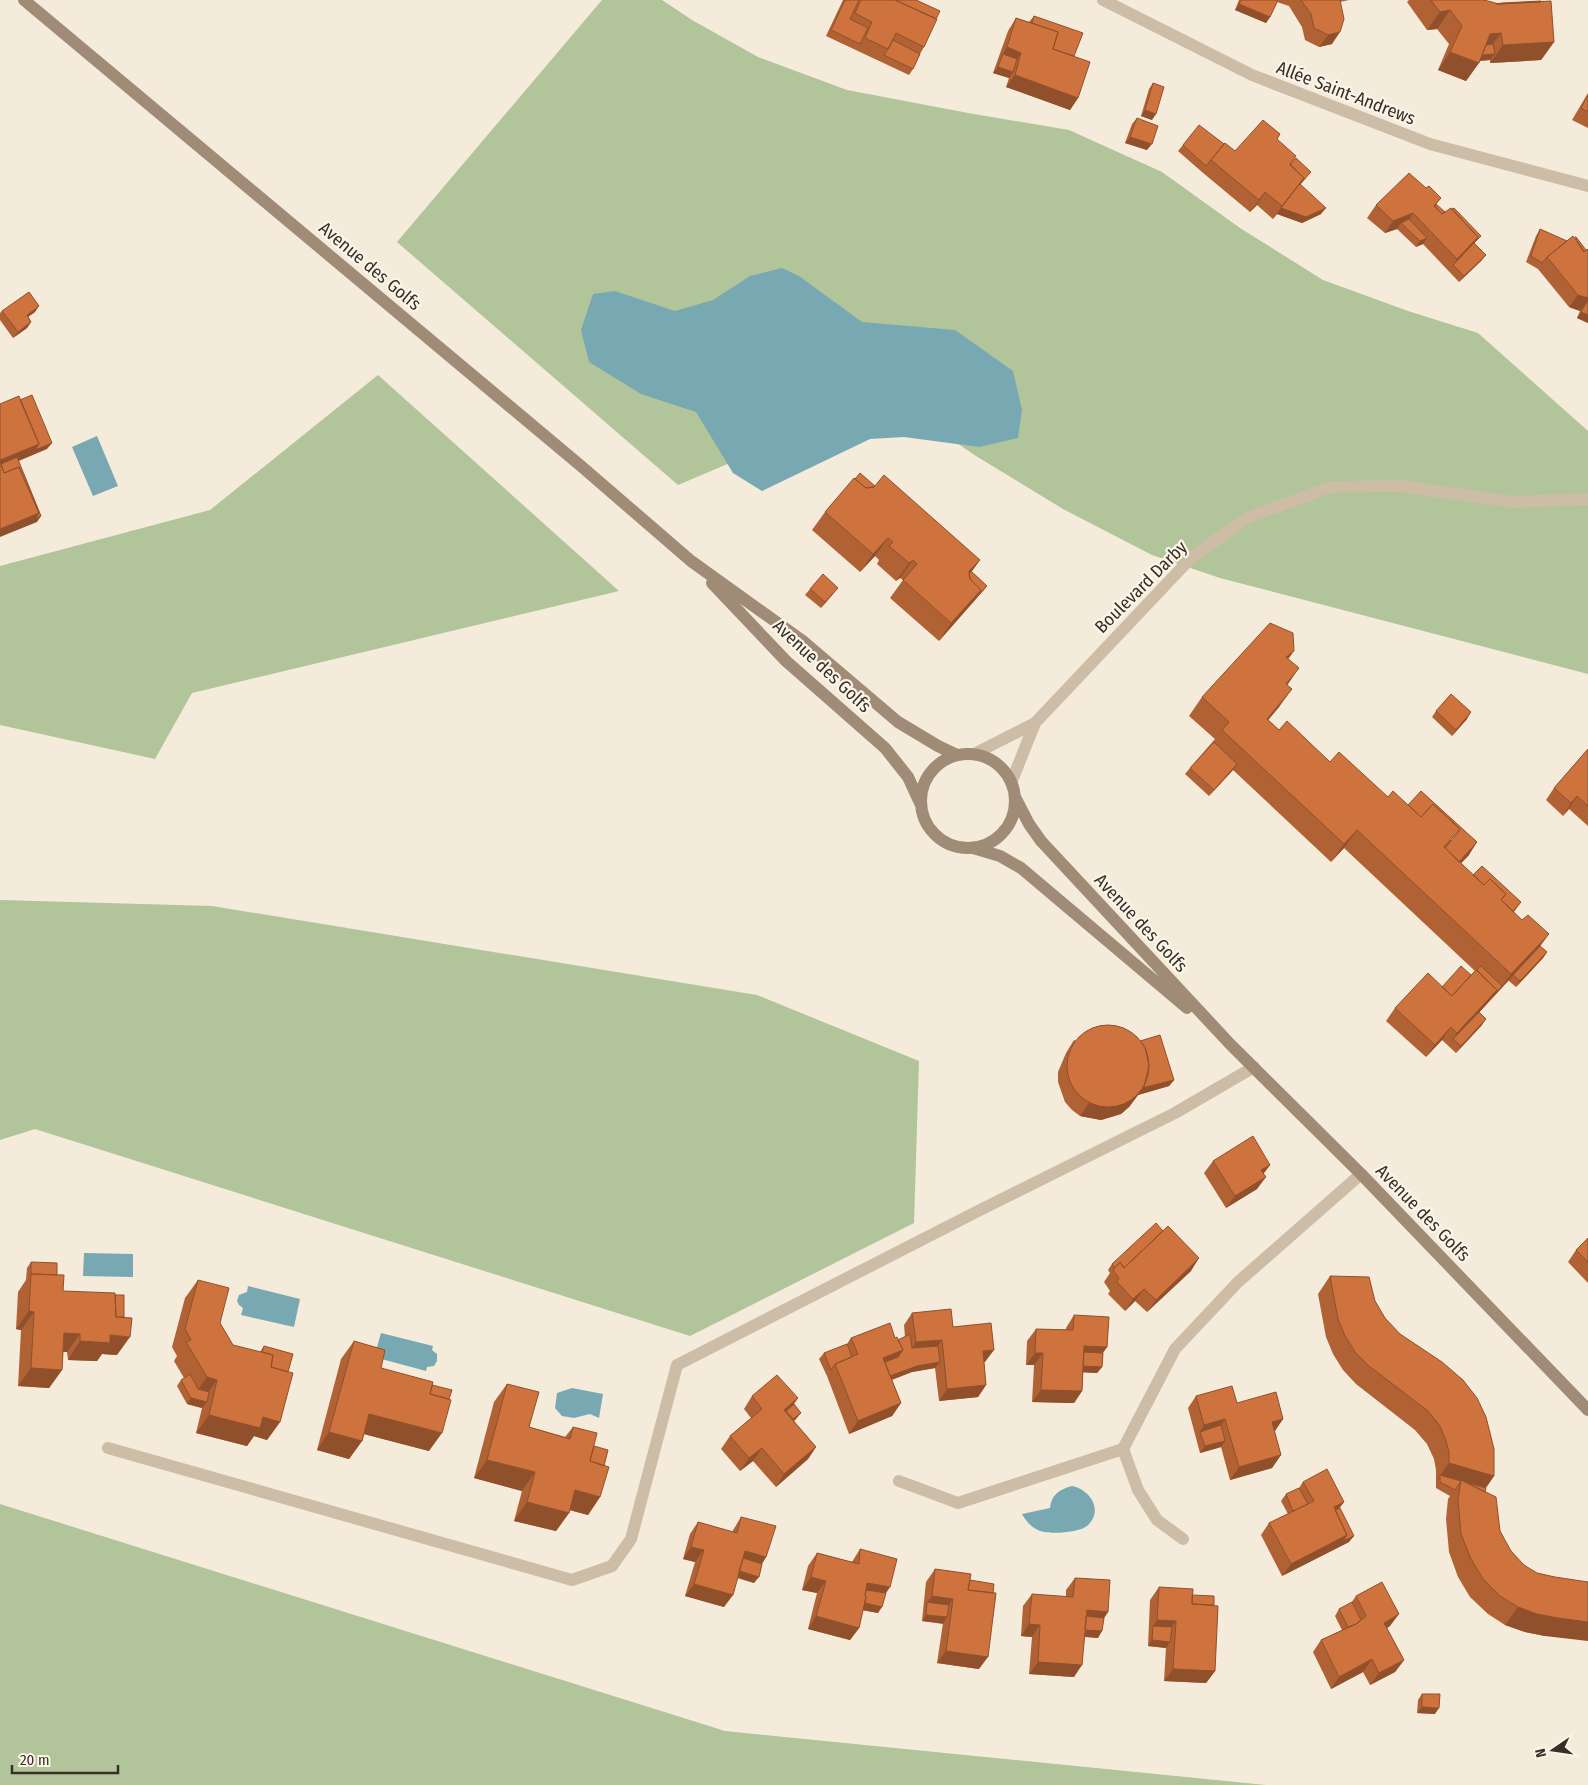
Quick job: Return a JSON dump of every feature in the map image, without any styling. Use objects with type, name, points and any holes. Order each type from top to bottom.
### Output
[{"type":"main road","name":"Avenue des Golfs","points":[[24,0],[536,428],[691,561],[804,642],[898,722],[957,755]]},
{"type":"main road","name":"Avenue des Golfs","points":[[691,561],[786,660],[885,748],[908,777],[920,803]]},
{"type":"main road","points":[[974,754],[989,759],[1002,769],[1011,783],[1015,797],[1014,812],[1008,825],[999,837],[986,844],[972,848],[957,847],[942,841],[931,831],[923,818],[920,803],[923,786],[930,772],[942,761],[957,755],[974,754]]},
{"type":"main road","name":"Avenue des Golfs","points":[[1015,797],[1041,842],[1230,1044],[1361,1174],[1588,1410]]},
{"type":"main road","name":"Avenue des Golfs","points":[[972,848],[1000,856],[1021,868],[1230,1044]]},
{"type":"street","name":"Allée Saint-Andrews","points":[[1103,0],[1252,75],[1421,141],[1588,186]]},
{"type":"street","name":"Boulevard Darby","points":[[974,754],[1035,723],[1191,558],[1247,518],[1330,487],[1400,486],[1514,502],[1588,499]]},
{"type":"street","name":"Boulevard Darby","points":[[1011,783],[1035,723]]},
{"type":"street","points":[[108,1448],[572,1580],[612,1566],[631,1539],[677,1365],[982,1209],[1176,1114],[1254,1068]]},
{"type":"street","points":[[899,1481],[958,1503],[1123,1449],[1175,1349],[1238,1282],[1361,1174]]},
{"type":"street","points":[[1123,1449],[1138,1490],[1157,1520],[1183,1538]]},
{"type":"green space","points":[[602,0],[662,0],[692,20],[758,57],[847,90],[1069,130],[1162,172],[1240,228],[1323,280],[1408,311],[1478,333],[1588,431],[1588,674],[1220,578],[1152,555],[1063,509],[976,456],[923,420],[833,419],[678,485],[397,242]]},
{"type":"green space","points":[[378,375],[619,591],[192,693],[155,759],[0,725],[0,566],[210,510]]},
{"type":"green space","points":[[0,900],[212,906],[757,995],[919,1061],[914,1223],[690,1336],[35,1129],[0,1140]]},
{"type":"green space","points":[[0,1504],[725,1731],[1266,1785],[0,1785]]},
{"type":"water","points":[[782,268],[799,276],[862,322],[955,330],[1013,371],[1022,410],[1018,438],[979,447],[904,437],[870,439],[762,491],[733,473],[696,412],[641,394],[589,362],[581,330],[593,294],[615,291],[675,311],[713,300],[750,276]]},
{"type":"water","points":[[97,436],[118,486],[93,496],[72,447]]},
{"type":"water","points":[[84,1253],[133,1254],[133,1277],[83,1276]]},
{"type":"water","points":[[248,1286],[300,1299],[294,1327],[241,1315],[243,1308],[237,1301],[239,1295],[247,1292]]},
{"type":"water","points":[[381,1333],[433,1346],[432,1350],[437,1354],[437,1361],[434,1366],[427,1367],[426,1371],[374,1357]]},
{"type":"water","points":[[572,1388],[603,1394],[599,1418],[590,1414],[574,1418],[562,1416],[555,1408],[557,1393]]},
{"type":"water","points":[[1072,1486],[1085,1492],[1093,1502],[1094,1514],[1087,1526],[1070,1532],[1042,1532],[1030,1525],[1025,1519],[1022,1514],[1050,1508],[1052,1500],[1057,1493]]},
{"type":"building","points":[[845,0],[859,0],[850,19],[868,28],[860,44],[831,30]]},
{"type":"building","points":[[861,0],[895,0],[937,19],[924,47],[896,33],[888,49],[865,38],[872,22],[855,13]]},
{"type":"building","points":[[895,0],[916,0],[940,11],[936,19]]},
{"type":"building","points":[[1241,0],[1278,0],[1270,17],[1239,4]]},
{"type":"building","points":[[1301,0],[1340,0],[1344,19],[1340,32],[1328,35],[1314,28],[1311,14]]},
{"type":"building","points":[[1431,0],[1484,0],[1499,4],[1551,1],[1554,42],[1503,45],[1501,33],[1490,34],[1479,63],[1450,52],[1462,26],[1450,10],[1440,12]]},
{"type":"building","points":[[1541,2],[1496,4],[1502,3]]},
{"type":"building","points":[[1034,16],[1083,33],[1074,56],[1053,49],[1058,32],[1032,23]]},
{"type":"building","points":[[1016,18],[1058,32],[1053,49],[1090,62],[1078,98],[1015,75],[1021,53],[1007,47]]},
{"type":"building","points":[[893,40],[920,54],[913,69],[884,55]]},
{"type":"building","points":[[1493,44],[1495,54],[1482,55],[1486,45]]},
{"type":"building","points":[[1003,54],[1017,59],[1013,72],[998,67]]},
{"type":"building","points":[[1153,83],[1164,87],[1156,114],[1145,110]]},
{"type":"building","points":[[1588,95],[1588,112],[1581,108]]},
{"type":"building","points":[[1137,118],[1158,126],[1152,144],[1130,137]]},
{"type":"building","points":[[1263,120],[1280,134],[1277,139],[1296,156],[1290,164],[1304,178],[1282,206],[1265,192],[1259,200],[1211,160],[1225,143],[1235,151]]},
{"type":"building","points":[[1199,125],[1224,144],[1206,166],[1183,145]]},
{"type":"building","points":[[1296,158],[1311,172],[1300,184],[1326,208],[1306,217],[1281,208],[1304,178],[1290,165]]},
{"type":"building","points":[[1409,173],[1426,188],[1429,186],[1441,198],[1434,206],[1442,214],[1451,208],[1478,237],[1457,259],[1413,213],[1393,221],[1376,205]]},
{"type":"building","points":[[1436,204],[1445,212],[1442,214],[1435,206]]},
{"type":"building","points":[[1454,208],[1481,236],[1474,243],[1478,237],[1452,209]]},
{"type":"building","points":[[1409,219],[1427,238],[1420,241],[1401,223]]},
{"type":"building","points":[[1540,229],[1567,241],[1542,263],[1531,256]]},
{"type":"building","points":[[1573,236],[1584,252],[1588,249],[1588,298],[1578,295],[1547,257]]},
{"type":"building","points":[[1575,237],[1586,250],[1584,252]]},
{"type":"building","points":[[1474,243],[1486,255],[1464,276],[1453,265]]},
{"type":"building","points":[[29,292],[39,306],[27,315],[31,322],[18,332],[2,311]]},
{"type":"building","points":[[1588,300],[1588,315],[1581,312]]},
{"type":"building","points":[[32,395],[52,443],[35,450],[39,444],[20,400]]},
{"type":"building","points":[[19,396],[39,444],[0,460],[0,404]]},
{"type":"building","points":[[17,457],[41,516],[35,519],[39,513],[19,467],[4,473],[1,464]]},
{"type":"building","points":[[0,461],[4,473],[19,467],[39,513],[0,529]]},
{"type":"building","points":[[860,473],[875,486],[866,488],[855,479]]},
{"type":"building","points":[[884,475],[980,560],[969,571],[970,579],[981,590],[951,623],[903,580],[917,564],[913,560],[909,563],[889,546],[893,542],[888,538],[873,554],[825,512],[854,478],[866,488],[874,487]]},
{"type":"building","points":[[971,571],[987,586],[973,601],[981,590],[970,579],[969,574]]},
{"type":"building","points":[[823,574],[838,588],[825,602],[810,589]]},
{"type":"building","points":[[1270,623],[1293,633],[1294,651],[1286,657],[1299,668],[1286,684],[1292,689],[1267,719],[1279,730],[1287,721],[1330,762],[1339,752],[1388,797],[1393,791],[1421,817],[1433,804],[1460,829],[1444,847],[1484,885],[1490,879],[1506,894],[1501,900],[1522,920],[1528,915],[1549,934],[1511,974],[1357,830],[1344,844],[1222,730],[1229,722],[1202,697]]},
{"type":"building","points":[[1451,694],[1471,712],[1456,730],[1436,711]]},
{"type":"building","points":[[1214,742],[1237,764],[1214,790],[1190,768]]},
{"type":"building","points":[[1588,749],[1588,806],[1577,796],[1571,803],[1554,788]]},
{"type":"building","points":[[1421,791],[1477,842],[1459,862],[1445,848],[1460,829],[1433,804],[1421,817],[1408,805]]},
{"type":"building","points":[[1482,866],[1521,902],[1513,911],[1501,900],[1506,894],[1490,879],[1484,885],[1473,875]]},
{"type":"building","points":[[1540,946],[1547,952],[1520,981],[1513,975]]},
{"type":"building","points":[[1461,966],[1471,975],[1452,996],[1442,987]]},
{"type":"building","points":[[1481,966],[1502,986],[1493,996],[1497,990],[1477,970]]},
{"type":"building","points":[[1476,970],[1497,990],[1457,1033],[1451,1027],[1435,1045],[1395,1008],[1428,973],[1452,996]]},
{"type":"building","points":[[1479,1012],[1486,1019],[1461,1046],[1453,1039]]},
{"type":"building","points":[[1108,1025],[1124,1028],[1137,1037],[1146,1050],[1149,1066],[1146,1082],[1137,1095],[1124,1104],[1108,1107],[1092,1104],[1079,1095],[1070,1082],[1067,1066],[1070,1050],[1079,1037],[1092,1028]]},
{"type":"building","points":[[1160,1035],[1174,1080],[1142,1088],[1144,1087],[1149,1066],[1145,1046],[1140,1041]]},
{"type":"building","points":[[1253,1136],[1270,1165],[1261,1170],[1266,1177],[1235,1196],[1213,1161]]},
{"type":"building","points":[[1156,1223],[1163,1231],[1124,1268],[1120,1262],[1115,1268],[1112,1264]]},
{"type":"building","points":[[1168,1226],[1199,1258],[1156,1300],[1144,1289],[1133,1299],[1117,1282],[1119,1278],[1113,1270],[1120,1262],[1124,1268]]},
{"type":"building","points":[[1588,1238],[1588,1262],[1576,1250]]},
{"type":"building","points":[[31,1262],[57,1263],[57,1275],[31,1274]]},
{"type":"building","points":[[31,1274],[64,1275],[63,1291],[115,1293],[116,1317],[132,1318],[130,1337],[110,1335],[110,1343],[80,1341],[80,1334],[64,1333],[62,1370],[31,1368],[34,1312],[29,1311]]},
{"type":"building","points":[[1330,1276],[1369,1277],[1375,1301],[1385,1318],[1400,1334],[1442,1362],[1463,1380],[1477,1398],[1486,1417],[1494,1449],[1494,1476],[1449,1463],[1449,1452],[1440,1426],[1428,1411],[1369,1366],[1355,1352],[1345,1336],[1338,1319]]},
{"type":"building","points":[[198,1280],[229,1288],[220,1323],[233,1345],[273,1355],[271,1367],[293,1373],[280,1422],[263,1417],[260,1428],[209,1415],[217,1380],[207,1377],[186,1342],[191,1340],[185,1329]]},
{"type":"building","points":[[115,1295],[124,1295],[124,1317],[116,1317]]},
{"type":"building","points":[[951,1309],[953,1327],[991,1323],[994,1350],[983,1351],[986,1385],[947,1389],[942,1340],[916,1342],[912,1313]]},
{"type":"building","points":[[1074,1315],[1109,1317],[1107,1347],[1084,1346],[1082,1391],[1041,1390],[1043,1353],[1035,1353],[1036,1329],[1073,1330]]},
{"type":"building","points":[[890,1323],[895,1338],[897,1337],[903,1350],[883,1358],[901,1403],[858,1421],[835,1364],[858,1354],[851,1338]]},
{"type":"building","points":[[910,1334],[912,1348],[938,1346],[940,1362],[917,1366],[890,1376],[885,1362],[898,1357],[903,1350],[898,1340]]},
{"type":"building","points":[[354,1341],[385,1350],[381,1368],[433,1382],[430,1394],[451,1400],[442,1433],[369,1414],[362,1441],[329,1432]]},
{"type":"building","points":[[847,1344],[852,1357],[835,1364],[831,1370],[824,1353]]},
{"type":"building","points":[[264,1346],[293,1354],[288,1372],[271,1367],[273,1355],[262,1352]]},
{"type":"building","points":[[1084,1352],[1103,1353],[1102,1367],[1083,1366]]},
{"type":"building","points":[[190,1374],[198,1389],[209,1392],[207,1402],[191,1398],[181,1380]]},
{"type":"building","points":[[777,1375],[798,1398],[784,1410],[816,1447],[784,1474],[762,1448],[749,1458],[730,1436],[762,1409],[752,1396]]},
{"type":"building","points":[[507,1384],[539,1392],[529,1427],[570,1439],[573,1427],[597,1433],[590,1461],[609,1467],[600,1497],[575,1490],[569,1513],[527,1502],[535,1472],[487,1460]]},
{"type":"building","points":[[432,1385],[452,1390],[449,1399],[430,1394]]},
{"type":"building","points":[[1232,1386],[1237,1403],[1276,1392],[1283,1419],[1272,1422],[1281,1455],[1239,1467],[1225,1419],[1204,1425],[1196,1396]]},
{"type":"building","points":[[794,1404],[801,1413],[793,1419],[786,1411]]},
{"type":"building","points":[[1221,1425],[1225,1441],[1205,1446],[1200,1432]]},
{"type":"building","points":[[594,1446],[608,1450],[604,1466],[590,1461]]},
{"type":"building","points":[[1327,1469],[1344,1502],[1334,1507],[1347,1535],[1291,1564],[1269,1523],[1314,1501],[1303,1482]]},
{"type":"building","points":[[1440,1475],[1461,1481],[1455,1490],[1440,1482]]},
{"type":"building","points":[[1461,1480],[1496,1497],[1500,1531],[1511,1551],[1524,1565],[1537,1573],[1588,1582],[1588,1622],[1537,1614],[1518,1607],[1500,1596],[1483,1579],[1471,1559],[1461,1534],[1458,1500]]},
{"type":"building","points":[[1465,1482],[1486,1488],[1485,1492]]},
{"type":"building","points":[[1299,1488],[1308,1504],[1293,1511],[1286,1494]]},
{"type":"building","points":[[1340,1508],[1354,1536],[1343,1541],[1347,1535],[1335,1510]]},
{"type":"building","points":[[741,1517],[776,1526],[766,1557],[745,1551],[733,1595],[694,1584],[704,1550],[691,1547],[698,1522],[737,1533]]},
{"type":"building","points":[[860,1549],[897,1559],[890,1587],[867,1583],[859,1628],[816,1616],[826,1581],[811,1577],[817,1553],[859,1564]]},
{"type":"building","points":[[743,1558],[762,1564],[759,1577],[739,1571]]},
{"type":"building","points":[[935,1569],[971,1574],[968,1590],[996,1593],[988,1657],[946,1651],[953,1599],[932,1596]]},
{"type":"building","points":[[1075,1578],[1110,1580],[1108,1612],[1087,1610],[1082,1665],[1038,1662],[1040,1625],[1029,1624],[1032,1594],[1073,1597]]},
{"type":"building","points":[[970,1580],[994,1584],[993,1593],[968,1590]]},
{"type":"building","points":[[1382,1582],[1399,1614],[1384,1623],[1404,1660],[1379,1673],[1372,1659],[1339,1677],[1321,1640],[1356,1624],[1366,1616],[1356,1596]]},
{"type":"building","points":[[1159,1587],[1193,1589],[1192,1604],[1218,1606],[1215,1671],[1173,1669],[1176,1621],[1157,1620]]},
{"type":"building","points":[[866,1590],[886,1593],[882,1607],[865,1603]]},
{"type":"building","points":[[1192,1595],[1214,1596],[1214,1605],[1192,1604]]},
{"type":"building","points":[[927,1602],[949,1605],[947,1617],[926,1615]]},
{"type":"building","points":[[1352,1602],[1361,1620],[1348,1627],[1339,1609]]},
{"type":"building","points":[[1086,1616],[1104,1618],[1102,1631],[1085,1630]]},
{"type":"building","points":[[1153,1626],[1172,1627],[1170,1642],[1152,1640]]},
{"type":"building","points":[[1422,1694],[1440,1694],[1439,1708],[1422,1707]]}]
